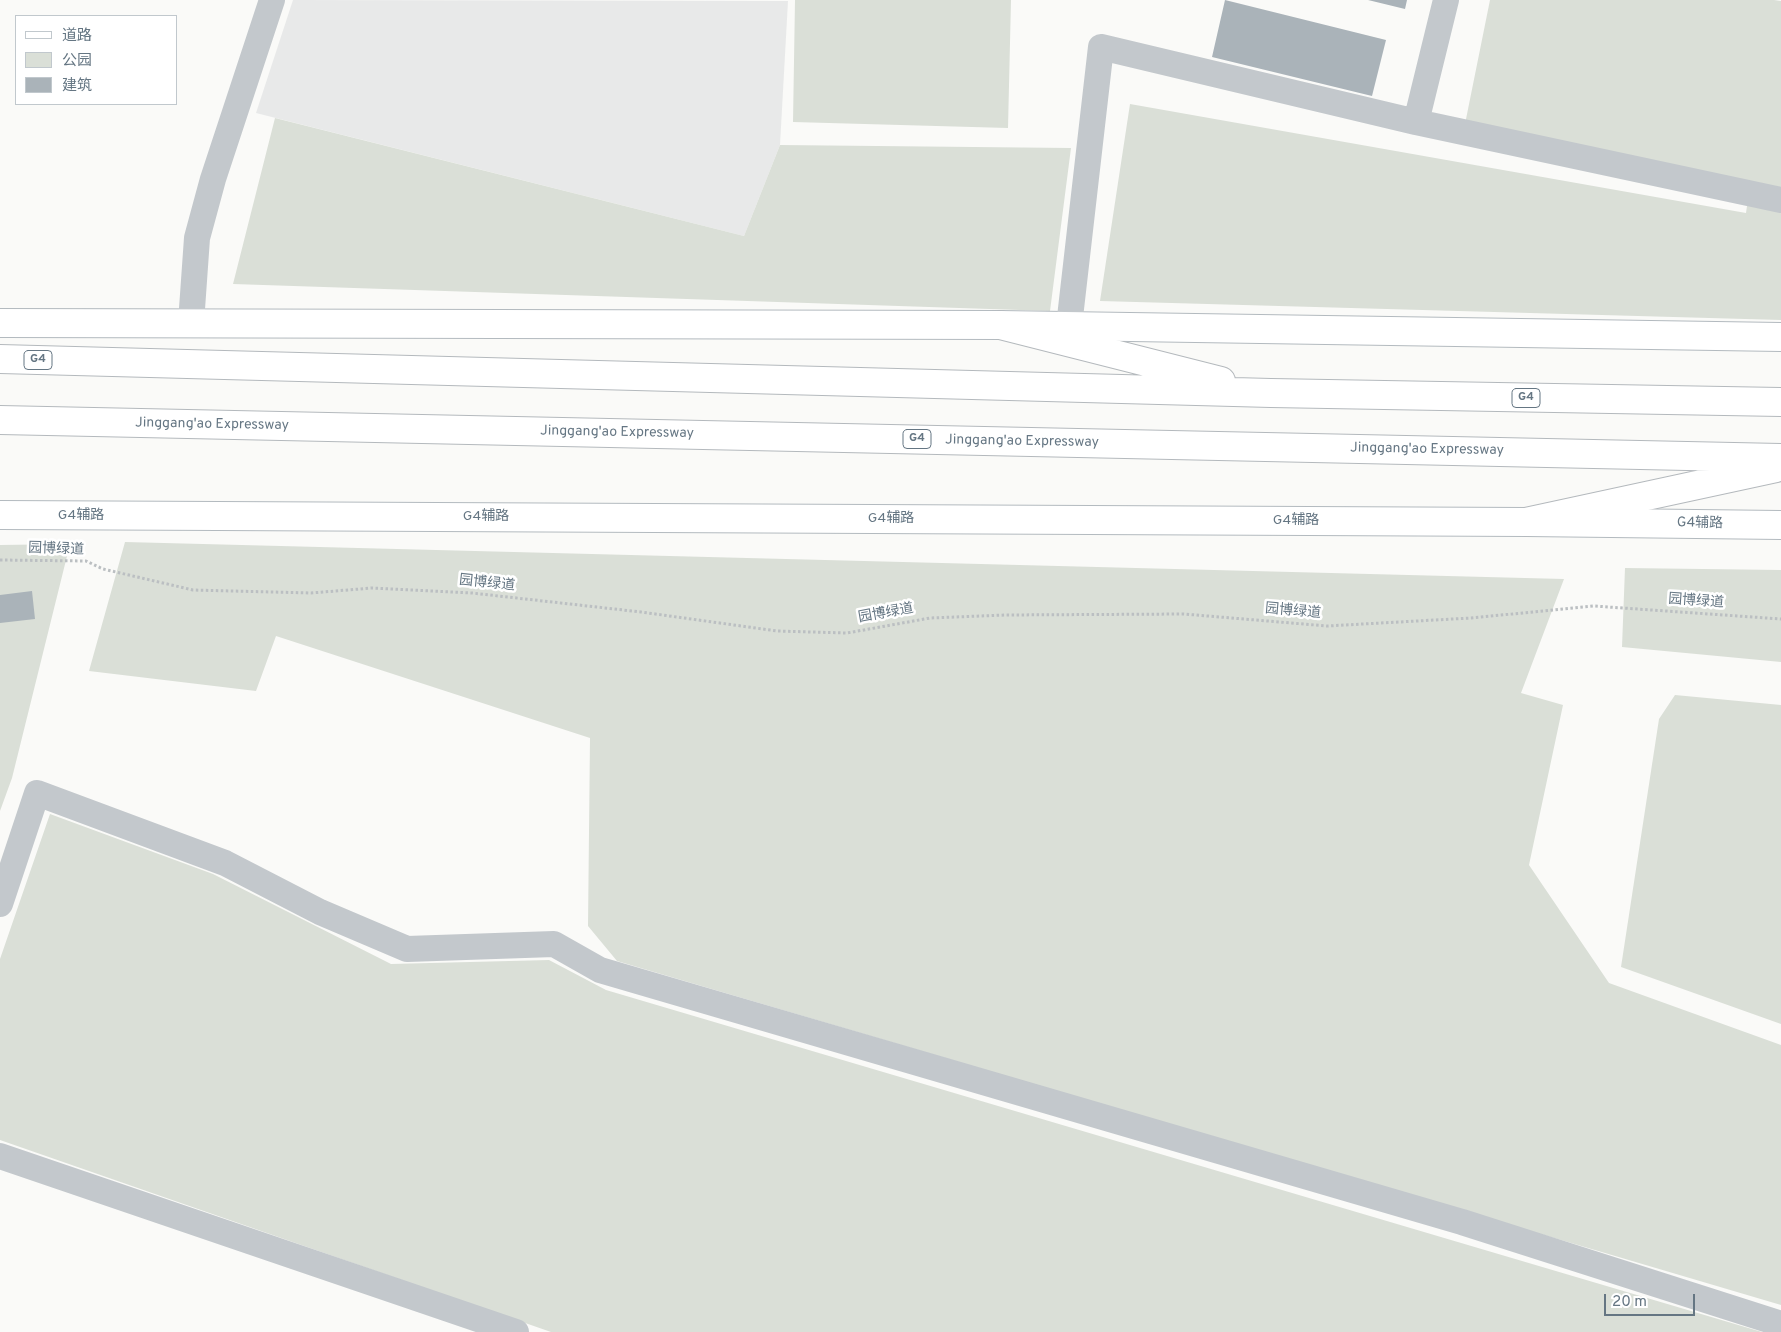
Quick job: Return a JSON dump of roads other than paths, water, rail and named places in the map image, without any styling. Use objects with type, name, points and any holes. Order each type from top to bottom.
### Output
[{"type":"main road","points":[[0,323],[1000,325],[1781,337]]},
{"type":"main road","points":[[1000,325],[1271,393]]},
{"type":"main road","name":"G4","points":[[0,359],[1271,393],[1781,402]]},
{"type":"main road","name":"Jinggang'ao Expressway","points":[[0,420],[1781,458]]},
{"type":"main road","points":[[1526,522],[1781,467]]},
{"type":"main road","name":"G4辅路","points":[[0,515],[1526,522],[1781,525]]},
{"type":"street","points":[[190,323],[199,230],[213,179],[272,0]]},
{"type":"street","points":[[1416,122],[1446,0]]},
{"type":"street","points":[[1069,326],[1101,48],[1416,122],[1781,200]]},
{"type":"street","points":[[0,904],[37,793],[225,863],[320,912],[407,949],[554,944],[600,970],[1453,1219],[1781,1324]]},
{"type":"street","points":[[0,1156],[516,1332]]}]
